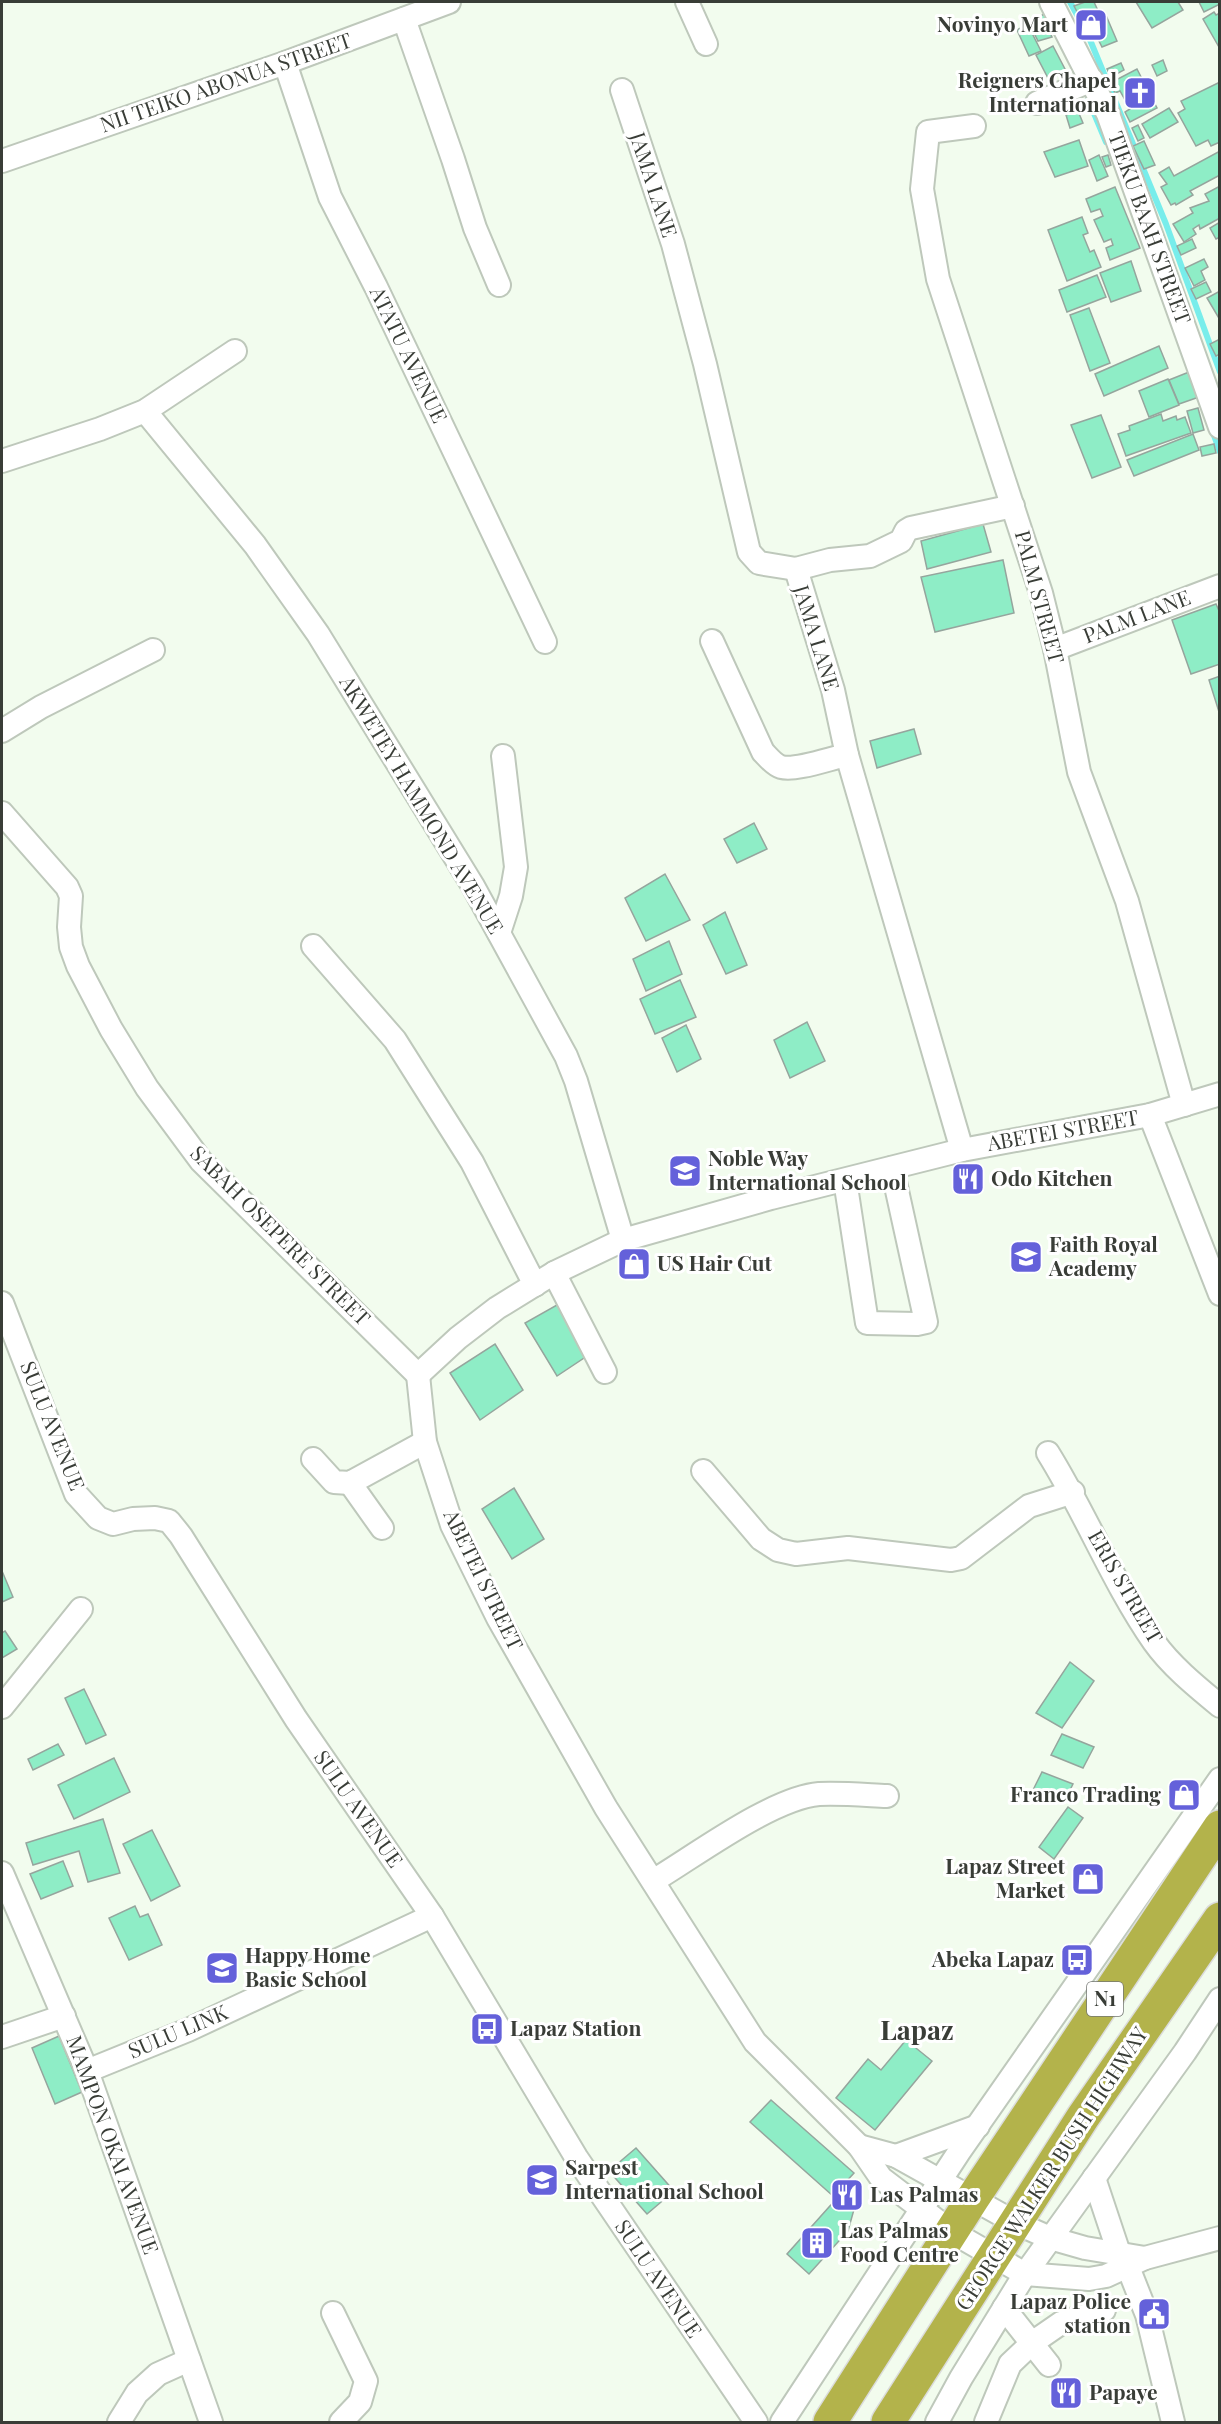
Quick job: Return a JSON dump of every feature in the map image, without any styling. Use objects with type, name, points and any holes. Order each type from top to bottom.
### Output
[{"type":"highway","name":"N1","points":[[830,2422],[973,2198],[1220,1827]]},
{"type":"highway","name":"GEORGE WALKER BUSH HIGHWAY","points":[[888,2422],[1083,2118],[1220,1918]]},
{"type":"highway","points":[[991,2171],[990,2188],[999,2202],[1015,2206],[1023,2204],[1024,2210]]},
{"type":"highway","points":[[931,2265],[949,2254],[965,2259],[975,2272],[974,2290]]},
{"type":"street","name":"NII TEIKO ABONUA STREET","points":[[2,161],[285,63],[449,2]]},
{"type":"street","points":[[687,2],[706,44]]},
{"type":"street","name":"TIEKU BAAH STREET","points":[[1051,2],[1108,114],[1220,427]]},
{"type":"street","points":[[404,19],[475,228],[499,285]]},
{"type":"street","name":"ATATU AVENUE","points":[[285,63],[330,197],[386,308],[545,642]]},
{"type":"street","points":[[1037,103],[1092,80]]},
{"type":"street","name":"JAMA LANE","points":[[622,90],[673,244],[705,364],[749,552],[759,562],[796,569],[833,690],[847,755],[962,1150]]},
{"type":"street","name":"PALM STREET","points":[[974,126],[928,132],[922,189],[938,279],[1041,593],[1055,649],[1078,772],[1127,901],[1184,1105]]},
{"type":"street","points":[[2,461],[100,429],[145,411],[235,351]]},
{"type":"street","name":"AKWETEY HAMMOND AVENUE","points":[[145,411],[255,544],[318,634],[473,886],[566,1056],[576,1081],[623,1240]]},
{"type":"street","points":[[796,569],[830,560],[870,556],[901,541],[910,528],[1013,506]]},
{"type":"street","name":"PALM LANE","points":[[1055,649],[1220,586]]},
{"type":"street","points":[[712,641],[763,752],[771,761],[780,766],[790,767],[847,755]]},
{"type":"street","points":[[2,731],[41,706],[153,650]]},
{"type":"street","points":[[499,933],[511,896],[516,867],[503,756]]},
{"type":"street","name":"SABAH OSEPERE STREET","points":[[2,813],[67,887],[70,896],[71,947],[78,966],[111,1029],[147,1088],[201,1161],[418,1375]]},
{"type":"street","points":[[314,946],[401,1050],[605,1372]]},
{"type":"street","name":"ABETEI STREET","points":[[1025,2274],[952,2232],[881,2178],[859,2146],[755,2042],[606,1808],[498,1618],[452,1525],[425,1442],[418,1375],[458,1338],[497,1308],[545,1279],[623,1240],[771,1198],[962,1150],[1150,1115],[1220,1094]]},
{"type":"street","points":[[1150,1115],[1220,1294]]},
{"type":"street","points":[[845,1180],[867,1323],[917,1324],[926,1322],[892,1168]]},
{"type":"street","name":"SULU AVENUE","points":[[2,1303],[76,1494],[98,1518],[113,1524],[133,1519],[155,1518],[169,1521],[182,1536],[296,1719],[432,1916],[576,2157],[756,2422]]},
{"type":"street","points":[[313,1459],[334,1482],[350,1483],[425,1442]]},
{"type":"street","name":"ERIS STREET","points":[[1048,1453],[1073,1492],[1123,1590],[1155,1643],[1192,1682],[1220,1706]]},
{"type":"street","points":[[703,1471],[761,1539],[778,1550],[796,1554],[848,1548],[951,1560],[961,1558],[1029,1506],[1073,1492]]},
{"type":"street","points":[[350,1483],[382,1528]]},
{"type":"street","points":[[2,1707],[81,1610]]},
{"type":"street","points":[[782,2422],[940,2181],[1220,1779]]},
{"type":"street","points":[[653,1881],[748,1822],[795,1799],[818,1794],[887,1796]]},
{"type":"street","name":"MAMPON OKAI AVENUE","points":[[2,1873],[87,2071],[211,2422]]},
{"type":"street","name":"SULU LINK","points":[[87,2071],[188,2030],[432,1916]]},
{"type":"street","name":"GEORGE WALKER BUSH HIGHWAY","points":[[937,2422],[1025,2274],[1185,2052],[1220,1999]]},
{"type":"street","points":[[2,2037],[64,2016]]},
{"type":"street","points":[[896,2156],[978,2126]]},
{"type":"street","name":"ABETEI STREET","points":[[859,2146],[896,2156],[973,2198],[1024,2210],[1050,2238],[1131,2259]]},
{"type":"street","points":[[1094,2178],[1131,2259],[1173,2422]]},
{"type":"street","points":[[1025,2274],[1089,2279],[1106,2276],[1131,2259],[1220,2238]]},
{"type":"street","points":[[1004,2308],[1049,2365]]},
{"type":"street","points":[[986,2422],[1010,2364],[1032,2343],[1061,2323],[1104,2310]]},
{"type":"street","points":[[333,2313],[366,2381],[360,2402],[346,2420],[341,2422]]},
{"type":"street","points":[[119,2422],[137,2393],[158,2374],[189,2360]]},
{"type":"building","points":[[1094,2],[1099,13],[1082,21],[1074,6]]},
{"type":"building","points":[[1136,2],[1178,2],[1183,10],[1152,28]]},
{"type":"building","points":[[1199,2],[1220,2],[1220,4],[1204,12]]},
{"type":"building","points":[[1214,12],[1216,15],[1220,13],[1219,47],[1203,19]]},
{"type":"building","points":[[1105,13],[1117,41],[1102,47],[1087,22]]},
{"type":"building","points":[[1044,14],[1049,25],[1032,33],[1041,51],[1029,56],[1017,30]]},
{"type":"building","points":[[1047,26],[1052,37],[1038,41],[1034,33]]},
{"type":"building","points":[[1053,46],[1066,71],[1049,80],[1036,55]]},
{"type":"building","points":[[1163,60],[1167,71],[1157,76],[1152,65]]},
{"type":"building","points":[[1121,63],[1124,70],[1111,77],[1107,69]]},
{"type":"building","points":[[1137,69],[1157,108],[1130,122],[1125,112],[1130,109],[1120,91],[1115,93],[1110,83]]},
{"type":"building","points":[[1220,82],[1220,142],[1211,146],[1208,140],[1196,146],[1178,113],[1185,109],[1181,101]]},
{"type":"building","points":[[1169,108],[1178,122],[1150,138],[1142,124]]},
{"type":"building","points":[[1078,111],[1083,123],[1070,128],[1066,115]]},
{"type":"building","points":[[1138,125],[1144,138],[1138,141],[1132,128]]},
{"type":"building","points":[[1079,140],[1088,166],[1055,177],[1044,152]]},
{"type":"building","points":[[1144,141],[1155,165],[1144,169],[1133,146]]},
{"type":"building","points":[[1220,151],[1220,175],[1190,191],[1193,195],[1176,205],[1175,203],[1171,205],[1161,187],[1167,184],[1159,173],[1169,167],[1174,176]]},
{"type":"building","points":[[1099,155],[1108,176],[1097,181],[1089,160]]},
{"type":"building","points":[[1108,155],[1111,165],[1106,167],[1102,157]]},
{"type":"building","points":[[1220,186],[1220,218],[1200,229],[1199,225],[1193,229],[1196,234],[1184,242],[1173,224],[1193,213],[1190,208],[1209,201],[1205,194]]},
{"type":"building","points":[[1115,187],[1140,248],[1110,260],[1106,248],[1113,245],[1111,239],[1104,242],[1094,220],[1103,216],[1100,209],[1091,212],[1086,199]]},
{"type":"building","points":[[1082,217],[1088,233],[1083,235],[1090,252],[1094,250],[1101,267],[1067,281],[1048,230]]},
{"type":"building","points":[[1220,222],[1220,237],[1216,239],[1210,228]]},
{"type":"building","points":[[1192,239],[1196,248],[1181,255],[1177,246]]},
{"type":"building","points":[[1204,259],[1208,267],[1201,271],[1205,280],[1194,286],[1185,268]]},
{"type":"building","points":[[1131,261],[1141,291],[1111,302],[1100,273]]},
{"type":"building","points":[[1097,275],[1106,297],[1067,312],[1059,290]]},
{"type":"building","points":[[1206,282],[1211,292],[1196,299],[1191,289]]},
{"type":"building","points":[[1220,291],[1220,320],[1207,298]]},
{"type":"building","points":[[1089,308],[1110,363],[1090,371],[1070,315]]},
{"type":"building","points":[[1220,339],[1220,354],[1216,356],[1210,344]]},
{"type":"building","points":[[1159,346],[1168,368],[1104,396],[1095,374]]},
{"type":"building","points":[[1189,372],[1199,397],[1179,404],[1169,380]]},
{"type":"building","points":[[1168,379],[1179,405],[1149,417],[1139,391]]},
{"type":"building","points":[[1198,408],[1204,430],[1193,433],[1187,411]]},
{"type":"building","points":[[1161,414],[1163,421],[1176,416],[1177,420],[1185,417],[1191,433],[1126,456],[1118,434],[1130,430],[1129,426]]},
{"type":"building","points":[[1101,415],[1121,467],[1092,478],[1071,425]]},
{"type":"building","points":[[1193,434],[1199,450],[1134,476],[1127,460]]},
{"type":"building","points":[[1214,444],[1216,453],[1202,456],[1200,447]]},
{"type":"building","points":[[983,524],[991,552],[927,569],[921,541]]},
{"type":"building","points":[[1003,560],[1014,613],[935,632],[921,577]]},
{"type":"building","points":[[1216,604],[1220,613],[1220,664],[1191,674],[1172,620]]},
{"type":"building","points":[[1220,676],[1220,715],[1209,680]]},
{"type":"building","points":[[914,729],[921,754],[877,768],[870,741]]},
{"type":"building","points":[[754,823],[767,849],[737,863],[724,839]]},
{"type":"building","points":[[665,874],[690,920],[646,941],[625,898]]},
{"type":"building","points":[[725,912],[747,965],[726,974],[703,925]]},
{"type":"building","points":[[669,941],[682,974],[646,991],[633,959]]},
{"type":"building","points":[[680,980],[696,1017],[655,1034],[640,999]]},
{"type":"building","points":[[807,1022],[825,1061],[790,1078],[774,1040]]},
{"type":"building","points":[[686,1025],[701,1059],[677,1072],[662,1038]]},
{"type":"building","points":[[564,1301],[593,1352],[557,1376],[525,1323]]},
{"type":"building","points":[[495,1344],[523,1390],[480,1420],[450,1373]]},
{"type":"building","points":[[514,1488],[544,1539],[512,1559],[482,1509]]},
{"type":"building","points":[[2,1571],[13,1597],[2,1602]]},
{"type":"building","points":[[5,1631],[17,1649],[2,1658],[2,1633]]},
{"type":"building","points":[[1070,1662],[1094,1681],[1062,1728],[1036,1713]]},
{"type":"building","points":[[84,1689],[106,1735],[86,1744],[65,1698]]},
{"type":"building","points":[[1062,1734],[1094,1747],[1083,1768],[1051,1755]]},
{"type":"building","points":[[58,1744],[64,1755],[33,1770],[28,1759]]},
{"type":"building","points":[[114,1758],[130,1792],[74,1819],[58,1785]]},
{"type":"building","points":[[1042,1772],[1073,1784],[1064,1802],[1033,1790]]},
{"type":"building","points":[[1068,1807],[1083,1818],[1054,1859],[1039,1847]]},
{"type":"building","points":[[103,1819],[120,1873],[88,1882],[79,1851],[33,1865],[26,1843]]},
{"type":"building","points":[[152,1830],[180,1886],[151,1901],[123,1844]]},
{"type":"building","points":[[63,1861],[73,1886],[41,1899],[30,1874]]},
{"type":"building","points":[[135,1906],[140,1917],[148,1914],[162,1945],[129,1960],[109,1918]]},
{"type":"building","points":[[59,2036],[82,2092],[55,2104],[32,2048]]},
{"type":"building","points":[[906,2040],[932,2061],[875,2130],[836,2098],[868,2059],[881,2070]]},
{"type":"building","points":[[771,2100],[854,2173],[833,2196],[750,2122]]},
{"type":"building","points":[[636,2148],[674,2191],[647,2214],[609,2171]]},
{"type":"building","name":"Las Palmas Food Centre","points":[[846,2188],[858,2195],[848,2231],[809,2274],[787,2254]]},
{"type":"waterway","points":[[1070,2],[1088,35],[1166,224],[1220,372]]},
{"type":"waterway","points":[[1088,99],[1106,142]]},
{"type":"waterway","points":[[1212,430],[1220,452]]},
{"type":"place","name":"Novinyo Mart","points":[[1091,25]]},
{"type":"place","name":"Reigners Chapel International","points":[[1140,93]]},
{"type":"place","name":"Noble Way International School","points":[[685,1171]]},
{"type":"place","name":"Odo Kitchen","points":[[968,1179]]},
{"type":"place","name":"Faith Royal Academy","points":[[1026,1257]]},
{"type":"place","name":"US Hair Cut","points":[[634,1264]]},
{"type":"place","name":"Franco Trading","points":[[1184,1795]]},
{"type":"place","name":"Lapaz Street Market","points":[[1088,1879]]},
{"type":"place","name":"Abeka Lapaz","points":[[1077,1960]]},
{"type":"place","name":"Happy Home Basic School","points":[[222,1968]]},
{"type":"place","name":"Lapaz Station","points":[[487,2029]]},
{"type":"place","name":"Sarpest International School","points":[[542,2180]]},
{"type":"place","name":"Las Palmas","points":[[847,2195]]},
{"type":"place","name":"Las Palmas Food Centre","points":[[817,2243]]},
{"type":"place","name":"Lapaz Police station","points":[[1154,2314]]},
{"type":"place","name":"Papaye","points":[[1066,2393]]},
{"type":"district","name":"Lapaz","points":[[917,2031]]}]
